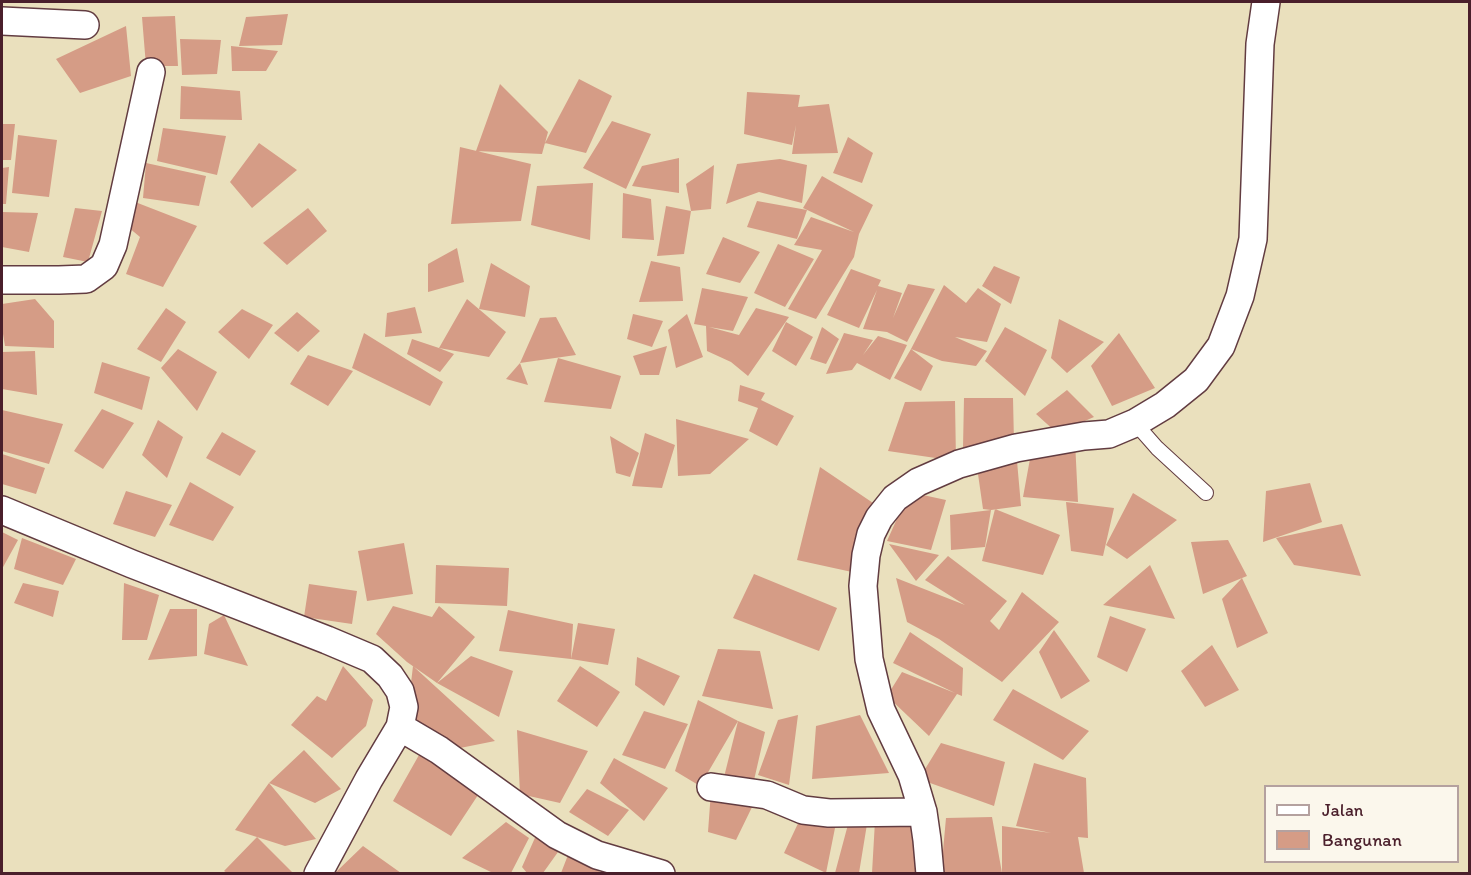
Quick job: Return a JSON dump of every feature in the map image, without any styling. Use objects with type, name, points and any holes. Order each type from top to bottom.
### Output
[{"type":"street","points":[[930,873],[923,812],[912,775],[881,710],[869,659],[863,586],[871,534],[879,518],[896,498],[918,482],[967,461],[1016,448],[1083,436],[1109,434],[1135,423],[1166,405],[1196,380],[1221,346],[1240,296],[1253,239],[1260,44],[1266,2]]},
{"type":"street","points":[[2,21],[85,25]]},
{"type":"street","points":[[2,280],[86,279],[104,266],[113,245],[151,72]]},
{"type":"street","points":[[2,510],[372,659],[390,676],[400,691],[404,707],[400,727],[318,873]]},
{"type":"street","points":[[400,727],[439,750],[556,835],[597,855],[662,873]]},
{"type":"street","points":[[711,787],[767,795],[802,810],[829,813],[923,812]]},
{"type":"lane","points":[[1135,423],[1156,448],[1206,493]]},
{"type":"building","points":[[288,14],[282,45],[239,46],[246,17]]},
{"type":"building","points":[[175,16],[178,66],[146,66],[142,17]]},
{"type":"building","points":[[126,26],[131,76],[80,93],[56,59]]},
{"type":"building","points":[[180,39],[221,40],[217,74],[182,75]]},
{"type":"building","points":[[231,46],[278,51],[266,71],[232,71]]},
{"type":"building","points":[[579,79],[612,96],[586,153],[545,143]]},
{"type":"building","points":[[500,84],[548,132],[542,154],[476,151]]},
{"type":"building","points":[[181,86],[240,91],[242,120],[180,119]]},
{"type":"building","points":[[747,92],[800,95],[798,107],[829,104],[838,153],[792,154],[796,125],[792,145],[744,134]]},
{"type":"building","points":[[612,121],[651,134],[626,189],[583,168]]},
{"type":"building","points":[[2,124],[15,124],[11,160],[2,160]]},
{"type":"building","points":[[163,128],[226,136],[217,175],[157,161]]},
{"type":"building","points":[[18,135],[57,140],[49,197],[12,193]]},
{"type":"building","points":[[848,137],[873,153],[862,183],[833,173]]},
{"type":"building","points":[[259,143],[297,170],[252,208],[230,182]]},
{"type":"building","points":[[460,147],[531,164],[521,221],[451,224]]},
{"type":"building","points":[[679,158],[679,193],[632,186],[642,166]]},
{"type":"building","points":[[780,159],[807,165],[802,203],[759,192],[726,204],[737,164]]},
{"type":"building","points":[[146,163],[206,176],[199,206],[143,198]]},
{"type":"building","points":[[714,165],[711,209],[691,211],[686,184]]},
{"type":"building","points":[[9,167],[6,204],[2,204],[2,168]]},
{"type":"building","points":[[822,176],[873,205],[859,234],[854,257],[816,319],[788,309],[822,250],[794,245],[811,217],[854,232],[803,208]]},
{"type":"building","points":[[593,183],[590,240],[531,225],[537,186]]},
{"type":"building","points":[[623,193],[651,199],[654,240],[622,238]]},
{"type":"building","points":[[130,200],[197,226],[163,287],[126,274],[140,237],[122,222]]},
{"type":"building","points":[[757,201],[807,210],[797,239],[747,227]]},
{"type":"building","points":[[666,206],[691,211],[684,254],[657,256]]},
{"type":"building","points":[[75,208],[102,211],[88,262],[63,257]]},
{"type":"building","points":[[308,208],[327,231],[287,265],[263,243]]},
{"type":"building","points":[[2,212],[38,213],[29,252],[2,247]]},
{"type":"building","points":[[723,237],[760,252],[740,283],[706,274]]},
{"type":"building","points":[[778,244],[814,259],[785,307],[754,293]]},
{"type":"building","points":[[457,248],[464,282],[428,292],[428,264]]},
{"type":"building","points":[[651,261],[680,267],[683,301],[639,302]]},
{"type":"building","points":[[491,263],[530,286],[525,317],[479,309]]},
{"type":"building","points":[[994,266],[1020,277],[1011,304],[982,286]]},
{"type":"building","points":[[851,269],[881,280],[878,286],[902,293],[893,318],[908,284],[935,289],[907,342],[887,332],[863,329],[877,290],[859,328],[827,315]]},
{"type":"building","points":[[944,285],[966,303],[978,288],[1001,304],[987,342],[955,337],[987,351],[976,366],[942,361],[911,349]]},
{"type":"building","points":[[702,288],[748,297],[733,331],[709,327],[739,335],[756,308],[789,317],[748,376],[731,362],[707,351],[706,326],[694,324]]},
{"type":"building","points":[[35,299],[54,321],[54,348],[5,346],[2,304]]},
{"type":"building","points":[[467,299],[506,332],[489,357],[439,348]]},
{"type":"building","points":[[415,307],[422,333],[385,337],[387,313]]},
{"type":"building","points":[[166,308],[186,322],[161,362],[137,349]]},
{"type":"building","points":[[242,309],[273,325],[249,359],[218,332]]},
{"type":"building","points":[[297,312],[320,331],[298,352],[274,333]]},
{"type":"building","points":[[633,314],[663,321],[652,347],[627,339]]},
{"type":"building","points":[[687,314],[703,357],[676,368],[668,330]]},
{"type":"building","points":[[556,317],[576,355],[520,363],[540,318]]},
{"type":"building","points":[[1059,319],[1104,342],[1067,373],[1051,358]]},
{"type":"building","points":[[786,322],[813,337],[796,366],[772,351]]},
{"type":"building","points":[[822,327],[839,339],[826,364],[810,359]]},
{"type":"building","points":[[1005,327],[1047,350],[1025,396],[985,361]]},
{"type":"building","points":[[364,333],[443,382],[430,406],[352,368]]},
{"type":"building","points":[[844,333],[873,340],[863,355],[878,336],[907,345],[890,380],[857,363],[852,370],[826,374]]},
{"type":"building","points":[[1119,333],[1155,388],[1112,406],[1091,366]]},
{"type":"building","points":[[412,339],[454,354],[440,372],[407,354]]},
{"type":"building","points":[[667,346],[659,375],[640,375],[633,356]]},
{"type":"building","points":[[178,349],[217,372],[197,411],[161,368]]},
{"type":"building","points":[[911,349],[933,366],[921,391],[894,378]]},
{"type":"building","points":[[35,351],[37,395],[2,389],[2,352]]},
{"type":"building","points":[[308,355],[353,371],[328,406],[290,384]]},
{"type":"building","points":[[558,358],[621,376],[611,409],[544,402]]},
{"type":"building","points":[[102,362],[150,377],[142,410],[94,393]]},
{"type":"building","points":[[520,363],[528,385],[506,379]]},
{"type":"building","points":[[740,385],[765,393],[761,400],[794,416],[777,446],[749,431],[758,408],[738,401]]},
{"type":"building","points":[[1067,390],[1094,417],[1057,433],[1036,414]]},
{"type":"building","points":[[964,398],[1013,398],[1014,443],[963,448]]},
{"type":"building","points":[[955,401],[956,461],[888,451],[905,402]]},
{"type":"building","points":[[102,409],[134,423],[103,469],[74,451]]},
{"type":"building","points":[[2,410],[63,424],[49,464],[2,451]]},
{"type":"building","points":[[676,419],[749,439],[710,474],[678,476]]},
{"type":"building","points":[[158,420],[183,437],[167,478],[142,455]]},
{"type":"building","points":[[222,432],[256,451],[240,476],[206,458]]},
{"type":"building","points":[[645,433],[675,445],[662,488],[632,486]]},
{"type":"building","points":[[610,436],[639,453],[630,477],[616,473]]},
{"type":"building","points":[[1075,441],[1078,502],[1023,497],[1032,448]]},
{"type":"building","points":[[2,454],[45,468],[36,494],[2,484]]},
{"type":"building","points":[[1017,461],[1021,506],[983,509],[978,474]]},
{"type":"building","points":[[820,467],[876,505],[852,572],[797,560]]},
{"type":"building","points":[[190,482],[234,507],[213,541],[169,525]]},
{"type":"building","points":[[1310,483],[1322,522],[1263,542],[1266,491]]},
{"type":"building","points":[[126,491],[172,505],[155,537],[113,524]]},
{"type":"building","points":[[909,492],[946,500],[931,550],[887,541]]},
{"type":"building","points":[[1133,493],[1177,520],[1127,559],[1106,545]]},
{"type":"building","points":[[1066,502],[1114,508],[1103,556],[1071,551]]},
{"type":"building","points":[[995,509],[1060,535],[1043,575],[982,561]]},
{"type":"building","points":[[991,510],[985,547],[951,550],[950,515]]},
{"type":"building","points":[[1342,524],[1361,576],[1294,565],[1276,538]]},
{"type":"building","points":[[2,532],[18,540],[2,569]]},
{"type":"building","points":[[22,538],[76,559],[63,585],[14,569]]},
{"type":"building","points":[[1228,540],[1247,576],[1203,594],[1191,542]]},
{"type":"building","points":[[404,543],[413,594],[367,601],[358,551]]},
{"type":"building","points":[[889,544],[939,555],[916,581]]},
{"type":"building","points":[[948,556],[1007,601],[990,621],[999,630],[1022,592],[1059,622],[1002,682],[939,639],[907,622],[896,578],[965,605],[925,580]]},
{"type":"building","points":[[436,565],[509,568],[507,606],[435,603]]},
{"type":"building","points":[[1150,565],[1175,619],[1103,605]]},
{"type":"building","points":[[754,574],[837,608],[819,651],[733,618]]},
{"type":"building","points":[[1242,578],[1268,633],[1237,648],[1222,599]]},
{"type":"building","points":[[23,583],[59,591],[53,617],[14,603]]},
{"type":"building","points":[[124,583],[159,595],[147,640],[122,640]]},
{"type":"building","points":[[309,584],[357,591],[352,624],[304,617]]},
{"type":"building","points":[[393,606],[432,617],[439,606],[475,637],[437,683],[407,662],[376,634]]},
{"type":"building","points":[[170,609],[197,609],[197,656],[148,660]]},
{"type":"building","points":[[508,610],[573,624],[571,659],[499,651]]},
{"type":"building","points":[[224,615],[248,666],[204,654],[209,624]]},
{"type":"building","points":[[1110,616],[1146,629],[1127,672],[1097,657]]},
{"type":"building","points":[[578,623],[615,629],[608,665],[571,659]]},
{"type":"building","points":[[1054,630],[1090,681],[1061,699],[1039,652]]},
{"type":"building","points":[[910,632],[963,668],[962,696],[957,694],[929,736],[887,696],[902,672],[955,693],[893,663]]},
{"type":"building","points":[[1212,645],[1239,690],[1205,707],[1181,671]]},
{"type":"building","points":[[718,649],[760,651],[773,709],[702,696]]},
{"type":"building","points":[[471,656],[513,671],[499,717],[437,683]]},
{"type":"building","points":[[637,657],[680,676],[664,706],[635,685]]},
{"type":"building","points":[[343,666],[373,700],[366,726],[332,758],[291,725],[317,696],[326,701]]},
{"type":"building","points":[[413,666],[495,741],[460,748],[407,717]]},
{"type":"building","points":[[580,666],[620,692],[597,727],[557,701]]},
{"type":"building","points":[[1013,689],[1089,731],[1063,760],[993,720]]},
{"type":"building","points":[[698,700],[738,721],[700,786],[675,771]]},
{"type":"building","points":[[644,711],[688,724],[665,769],[622,755]]},
{"type":"building","points":[[798,715],[789,785],[758,775],[778,720]]},
{"type":"building","points":[[860,715],[889,773],[812,779],[816,726]]},
{"type":"building","points":[[738,721],[765,732],[752,789],[722,785]]},
{"type":"building","points":[[517,730],[588,751],[560,803],[520,794]]},
{"type":"building","points":[[941,743],[1005,762],[994,806],[919,779]]},
{"type":"building","points":[[304,750],[341,789],[315,803],[269,783]]},
{"type":"building","points":[[419,755],[480,792],[451,836],[393,801]]},
{"type":"building","points":[[614,758],[668,788],[644,821],[600,783]]},
{"type":"building","points":[[1034,763],[1086,778],[1088,838],[1078,837],[1084,873],[1002,873],[1002,826],[1051,833],[1016,826]]},
{"type":"building","points":[[269,783],[316,839],[285,846],[235,830]]},
{"type":"building","points":[[587,789],[629,810],[608,836],[569,812]]},
{"type":"building","points":[[711,791],[754,803],[736,840],[708,832]]},
{"type":"building","points":[[802,815],[837,818],[826,873],[784,853]]},
{"type":"building","points":[[850,817],[868,818],[859,873],[835,873]]},
{"type":"building","points":[[992,817],[1002,873],[941,873],[946,818]]},
{"type":"building","points":[[916,820],[917,873],[872,873],[875,821]]},
{"type":"building","points":[[506,822],[529,838],[511,873],[493,873],[462,858]]},
{"type":"building","points":[[538,831],[558,852],[543,873],[527,873],[522,867]]},
{"type":"building","points":[[257,837],[293,873],[227,873],[224,871]]},
{"type":"building","points":[[363,846],[401,873],[336,872]]},
{"type":"building","points":[[568,855],[602,873],[561,873]]}]
